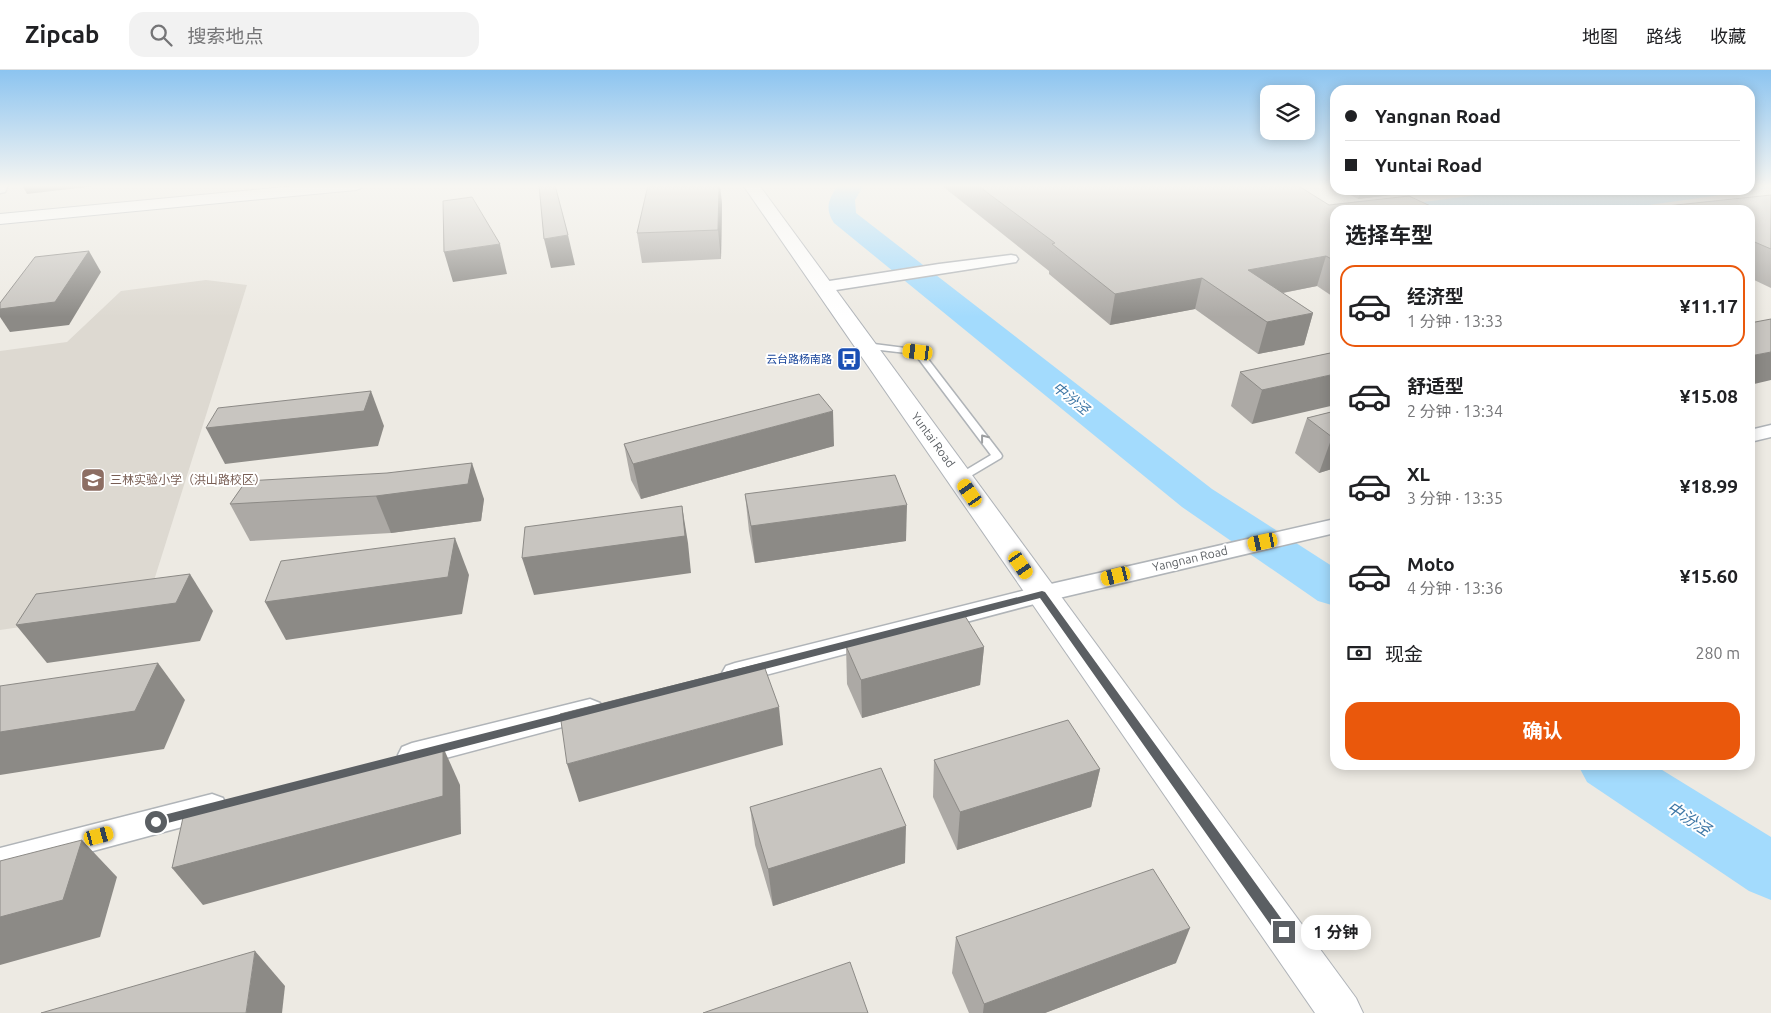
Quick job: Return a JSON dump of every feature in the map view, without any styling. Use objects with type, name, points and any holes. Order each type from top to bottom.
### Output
[{"type":"street","name":"Yuntai Road","points":[[786,229],[823,287],[1341,1013]]},
{"type":"street","points":[[823,287],[939,268],[1011,259]]},
{"type":"street","points":[[1755,435],[1771,431]]},
{"type":"street","name":"Yangnan Road","points":[[714,678],[1042,594],[1330,527]]},
{"type":"street","points":[[387,762],[618,702]]},
{"type":"street","points":[[0,862],[233,802]]},
{"type":"lane","points":[[866,346],[918,352],[998,456],[960,478]]},
{"type":"shaded area","name":"三林实验小学（洪山路校区）","points":[[206,280],[247,285],[145,609],[0,630],[0,351],[67,342],[121,291]]},
{"type":"building","points":[[444,229],[491,229],[500,244],[444,252]]},
{"type":"building","points":[[543,229],[566,229],[568,235],[544,239]]},
{"type":"building","points":[[638,229],[718,229],[718,230],[637,233]]},
{"type":"building","points":[[1036,229],[1330,229],[1330,258],[1326,256],[1248,270],[1313,313],[1267,322],[1202,278],[1115,294],[1052,244],[1055,243]]},
{"type":"building","points":[[1755,229],[1771,229],[1771,249],[1755,242]]},
{"type":"building","points":[[89,251],[55,302],[0,309],[0,303],[35,257]]},
{"type":"building","points":[[1771,319],[1771,352],[1755,355],[1755,322]]},
{"type":"building","points":[[1330,353],[1330,375],[1262,390],[1240,372]]},
{"type":"building","points":[[371,391],[364,411],[206,428],[218,408]]},
{"type":"building","points":[[819,394],[833,411],[633,464],[624,444]]},
{"type":"building","points":[[1330,412],[1330,435],[1307,418]]},
{"type":"building","points":[[472,463],[468,484],[376,496],[230,504],[246,481],[387,473]]},
{"type":"building","points":[[895,475],[907,505],[751,526],[745,494]]},
{"type":"building","points":[[682,506],[685,536],[522,558],[525,527]]},
{"type":"building","points":[[455,538],[448,577],[265,602],[281,561]]},
{"type":"building","points":[[190,574],[176,603],[16,625],[36,594]]},
{"type":"building","points":[[965,616],[984,647],[861,680],[846,646]]},
{"type":"building","points":[[158,663],[135,711],[0,732],[0,686]]},
{"type":"building","points":[[763,663],[779,707],[567,764],[560,714]]},
{"type":"building","points":[[1068,720],[1100,769],[960,812],[934,760]]},
{"type":"building","points":[[443,747],[443,796],[172,868],[184,813]]},
{"type":"building","points":[[881,768],[906,826],[768,869],[750,807]]},
{"type":"building","points":[[82,840],[63,900],[0,917],[0,861]]},
{"type":"building","points":[[1153,869],[1190,928],[984,1004],[956,937]]},
{"type":"building","points":[[255,951],[246,1013],[41,1013]]},
{"type":"building","points":[[850,962],[868,1013],[703,1013]]},
{"type":"waterway","name":"中汾泾","points":[[859,229],[1197,498],[1330,587]]},
{"type":"waterway","name":"中汾泾","points":[[1615,770],[1771,871]]},
{"type":"place","name":"云台路杨南路","points":[[849,359]]},
{"type":"place","name":"三林实验小学（洪山路校区）","points":[[93,480]]},
{"type":"route","points":[[156,822],[1042,594],[1284,932]]}]
